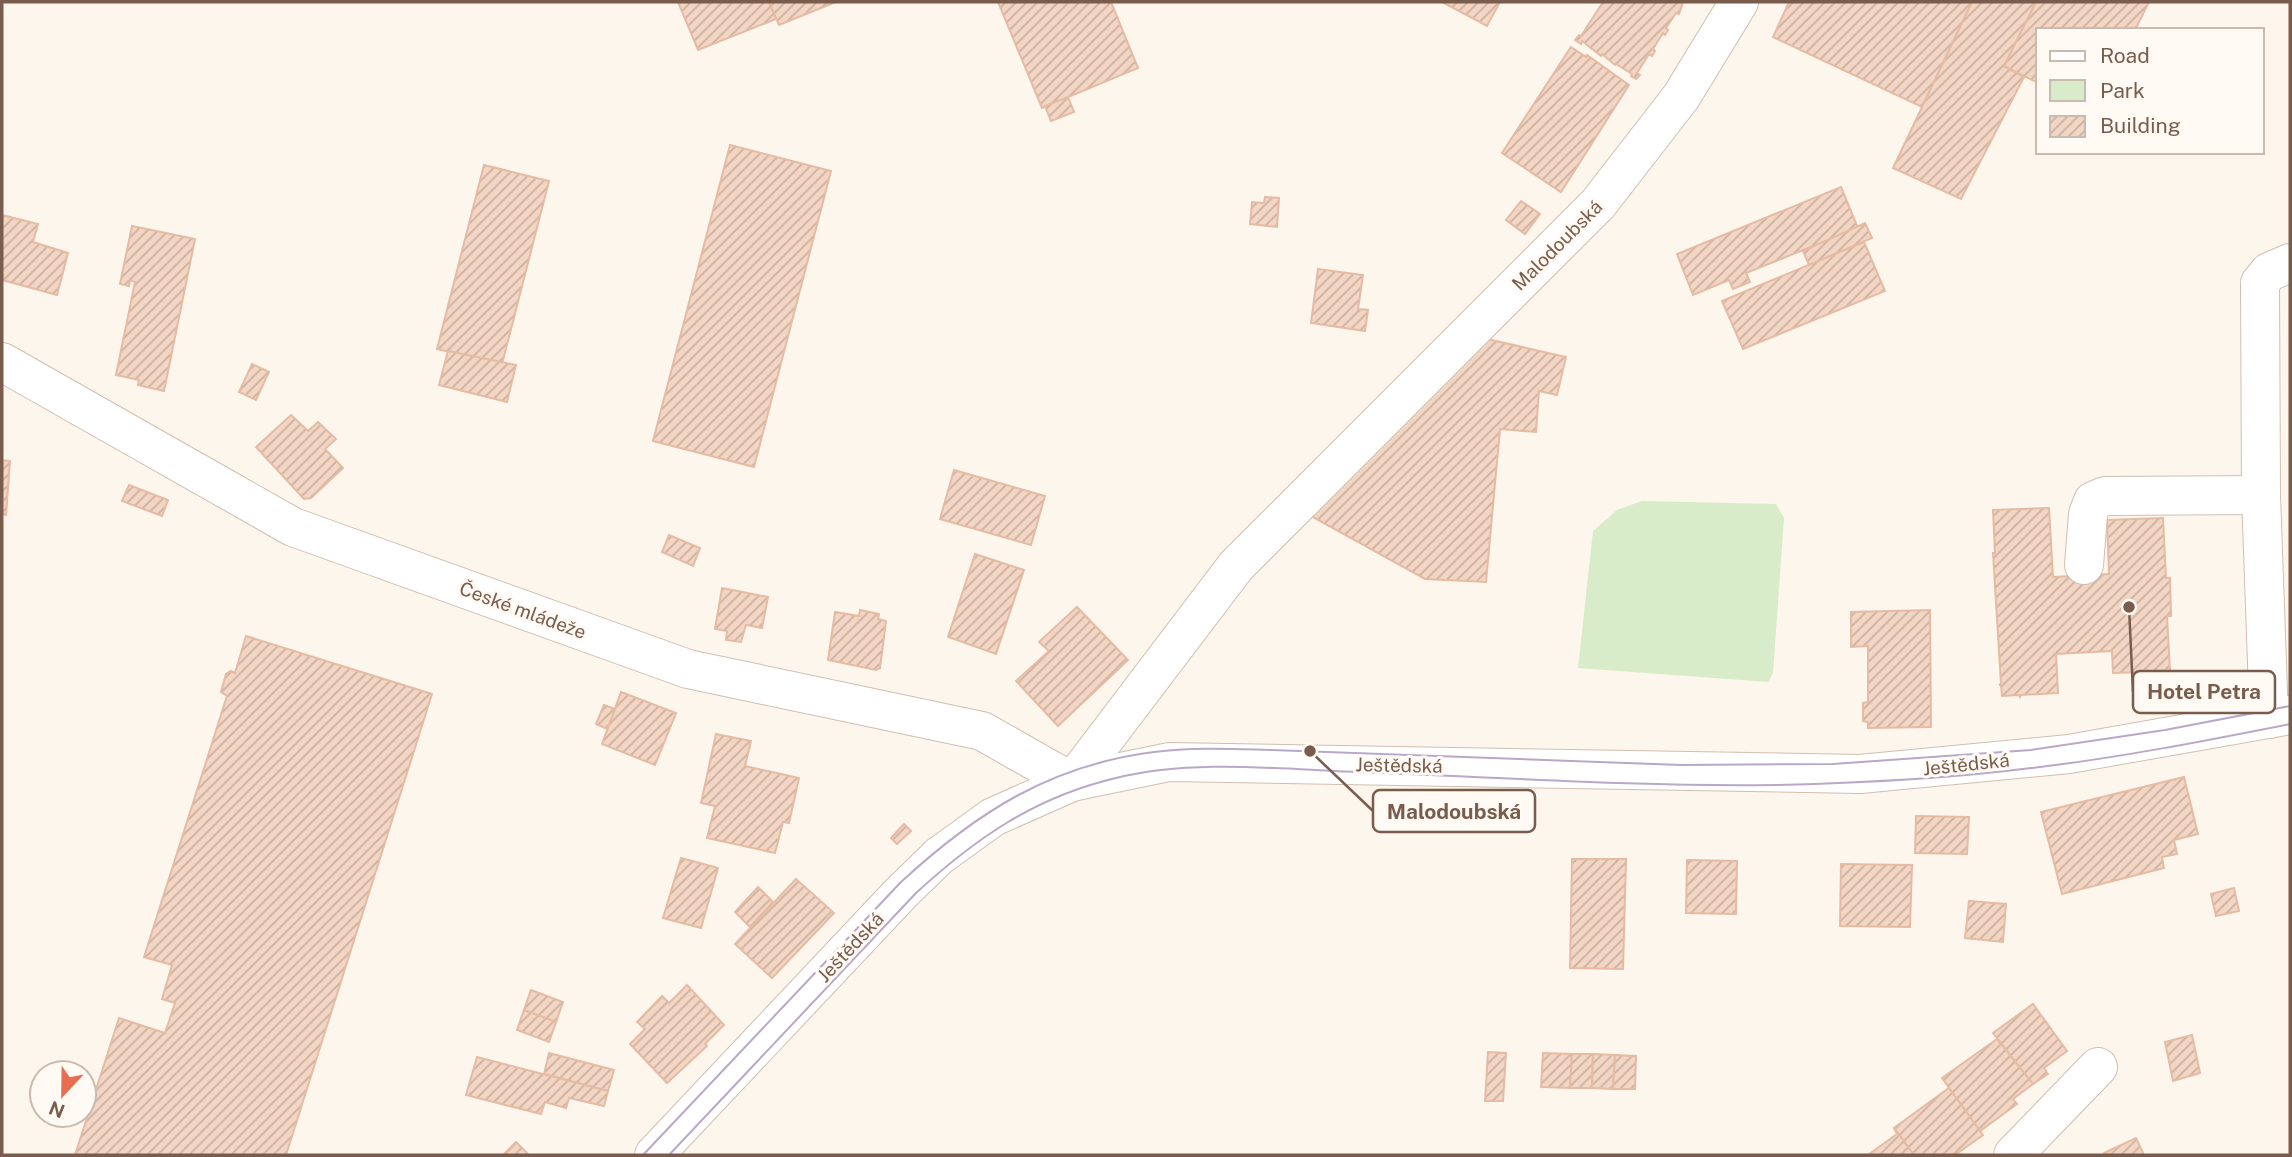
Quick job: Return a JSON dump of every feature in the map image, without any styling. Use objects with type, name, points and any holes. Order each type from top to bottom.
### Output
[{"type":"street","name":"Malodoubská","points":[[1072,782],[1236,566],[1598,204],[1681,97],[1739,2]]},
{"type":"street","points":[[2280,717],[2261,495],[2260,283],[2269,272],[2290,264]]},
{"type":"street","name":"České mládeže","points":[[2,362],[293,527],[688,669],[982,731],[1072,782]]},
{"type":"street","points":[[2084,565],[2088,514],[2093,501],[2105,496],[2261,495]]},
{"type":"street","name":"Ještědská","points":[[654,1155],[939,856],[993,817],[1072,782],[1169,762],[1860,774],[2069,754],[2280,717]]},
{"type":"street","points":[[2013,1155],[2098,1067]]},
{"type":"green space","points":[[1642,501],[1776,504],[1784,518],[1773,673],[1768,682],[1578,668],[1593,531],[1617,510]]},
{"type":"building","points":[[678,2],[769,2],[776,19],[698,50]]},
{"type":"building","points":[[769,2],[836,2],[779,25]]},
{"type":"building","points":[[998,2],[1111,2],[1138,68],[1042,108]]},
{"type":"building","points":[[1442,2],[1500,2],[1487,26]]},
{"type":"building","points":[[1603,2],[1683,2],[1679,14],[1676,13],[1666,28],[1668,30],[1653,49],[1655,51],[1652,56],[1649,54],[1636,79],[1582,41],[1581,44],[1575,40],[1581,36]]},
{"type":"building","points":[[1789,2],[1972,2],[1922,107],[1773,37]]},
{"type":"building","points":[[1972,2],[2036,2],[2004,66],[2024,77],[1961,199],[1893,168]]},
{"type":"building","points":[[2036,2],[2149,2],[2136,28],[2036,28],[2036,82],[2004,66]]},
{"type":"building","points":[[1571,47],[1629,85],[1561,192],[1502,153]]},
{"type":"building","points":[[1068,97],[1074,112],[1051,121],[1045,106]]},
{"type":"building","points":[[730,145],[831,171],[754,467],[653,441]]},
{"type":"building","points":[[484,165],[549,181],[502,364],[437,349]]},
{"type":"building","points":[[1841,187],[1858,228],[1746,273],[1750,282],[1733,289],[1729,280],[1693,295],[1677,254]]},
{"type":"building","points":[[1265,197],[1279,198],[1277,227],[1250,224],[1252,202],[1264,203]]},
{"type":"building","points":[[1521,201],[1540,214],[1525,234],[1506,220]]},
{"type":"building","points":[[2,215],[38,224],[33,242],[68,253],[57,295],[2,280]]},
{"type":"building","points":[[1865,223],[1872,238],[1809,265],[1803,251]]},
{"type":"building","points":[[132,226],[195,239],[164,391],[138,385],[139,380],[116,375],[135,282],[130,280],[129,286],[120,284]]},
{"type":"building","points":[[1864,242],[1885,291],[1743,349],[1722,301]]},
{"type":"building","points":[[1318,269],[1363,275],[1358,309],[1368,310],[1365,331],[1311,323]]},
{"type":"building","points":[[1487,339],[1566,357],[1557,395],[1539,391],[1536,432],[1500,429],[1486,582],[1425,579],[1311,516]]},
{"type":"building","points":[[448,351],[516,365],[507,402],[439,385]]},
{"type":"building","points":[[252,364],[269,372],[256,400],[239,392]]},
{"type":"building","points":[[291,415],[308,431],[318,422],[336,439],[325,449],[343,468],[311,498],[304,499],[256,447]]},
{"type":"building","points":[[2,460],[10,461],[6,515],[2,514]]},
{"type":"building","points":[[954,470],[1045,496],[1031,545],[940,519]]},
{"type":"building","points":[[129,485],[168,500],[162,516],[122,501]]},
{"type":"building","points":[[2049,508],[2053,577],[2109,574],[2107,520],[2163,518],[2166,578],[2170,578],[2171,616],[2167,616],[2170,670],[2142,674],[2113,673],[2112,651],[2056,654],[2058,693],[2002,696],[1999,685],[1993,510]]},
{"type":"building","points":[[669,535],[700,548],[693,566],[662,552]]},
{"type":"building","points":[[975,554],[1024,570],[996,654],[948,637]]},
{"type":"building","points":[[722,588],[768,597],[762,628],[746,625],[741,642],[726,640],[727,631],[715,629]]},
{"type":"building","points":[[1077,607],[1128,660],[1058,726],[1016,681],[1049,651],[1039,642]]},
{"type":"building","points":[[860,610],[879,614],[878,619],[886,621],[880,668],[876,670],[828,660],[835,612],[859,616]]},
{"type":"building","points":[[1930,610],[1931,727],[1868,728],[1868,722],[1863,721],[1863,703],[1868,702],[1868,646],[1851,647],[1851,612]]},
{"type":"building","points":[[246,636],[432,694],[286,1155],[75,1155],[83,1129],[98,1129],[98,1083],[119,1018],[165,1033],[175,1003],[162,999],[172,965],[144,957],[227,696],[221,692],[226,674],[231,671],[235,673]]},
{"type":"building","points":[[621,692],[676,713],[655,765],[602,744]]},
{"type":"building","points":[[604,705],[615,709],[607,729],[596,724]]},
{"type":"building","points":[[716,734],[751,741],[745,766],[799,778],[789,823],[783,822],[775,853],[707,838],[715,806],[701,803]]},
{"type":"building","points":[[2184,777],[2198,834],[2174,840],[2177,854],[2162,857],[2164,868],[2062,894],[2041,812]]},
{"type":"building","points":[[1916,816],[1969,817],[1967,854],[1915,853]]},
{"type":"building","points":[[904,824],[911,831],[897,844],[891,838]]},
{"type":"building","points":[[681,858],[718,868],[701,928],[663,918]]},
{"type":"building","points":[[1572,859],[1626,859],[1623,969],[1570,968]]},
{"type":"building","points":[[1687,860],[1737,861],[1736,914],[1686,913]]},
{"type":"building","points":[[1841,864],[1912,865],[1910,927],[1840,926]]},
{"type":"building","points":[[796,879],[834,913],[772,978],[735,944]]},
{"type":"building","points":[[758,887],[773,902],[750,927],[735,912]]},
{"type":"building","points":[[2234,888],[2239,911],[2216,916],[2211,894]]},
{"type":"building","points":[[1969,901],[2006,904],[2003,942],[1965,938]]},
{"type":"building","points":[[687,985],[724,1025],[705,1044],[707,1046],[667,1083],[630,1044],[645,1029],[637,1022],[662,996],[669,1003]]},
{"type":"building","points":[[531,990],[563,1002],[556,1022],[524,1010]]},
{"type":"building","points":[[2033,1004],[2067,1051],[2044,1068],[2048,1074],[2033,1084],[1993,1033]]},
{"type":"building","points":[[524,1010],[556,1022],[549,1042],[517,1030]]},
{"type":"building","points":[[2192,1035],[2200,1073],[2173,1081],[2165,1042]]},
{"type":"building","points":[[1997,1039],[2033,1084],[2013,1099],[2017,1104],[1980,1131],[1942,1078]]},
{"type":"building","points":[[1488,1052],[1506,1053],[1503,1101],[1485,1101]]},
{"type":"building","points":[[549,1053],[614,1070],[608,1091],[544,1074]]},
{"type":"building","points":[[1543,1053],[1572,1054],[1570,1088],[1541,1087]]},
{"type":"building","points":[[1572,1054],[1593,1054],[1592,1088],[1570,1088]]},
{"type":"building","points":[[1593,1054],[1615,1055],[1613,1089],[1592,1088]]},
{"type":"building","points":[[1615,1055],[1636,1056],[1635,1089],[1613,1089]]},
{"type":"building","points":[[477,1057],[608,1091],[604,1106],[569,1098],[566,1108],[545,1102],[541,1114],[466,1095]]},
{"type":"building","points":[[1949,1088],[1983,1135],[1955,1155],[1914,1155],[1894,1128]]},
{"type":"building","points":[[1894,1128],[1914,1155],[1868,1155],[1897,1134]]},
{"type":"building","points":[[2136,1138],[2144,1155],[2105,1155],[2104,1153]]},
{"type":"building","points":[[516,1142],[529,1155],[503,1155]]},
{"type":"tram line","points":[[643,1155],[901,882],[929,857],[958,834],[1017,796],[1081,768],[1116,758],[1169,750],[1213,749],[1681,765],[1833,764],[2031,750],[2165,730],[2290,706]]},
{"type":"tram line","points":[[669,1155],[916,893],[938,873],[984,837],[1033,808],[1059,796],[1116,778],[1175,769],[1236,767],[1671,785],[1872,782],[2064,764],[2161,749],[2290,724]]},
{"type":"place","name":"Hotel Petra","points":[[2129,607]]},
{"type":"place","name":"Malodoubská","points":[[1310,751]]}]
